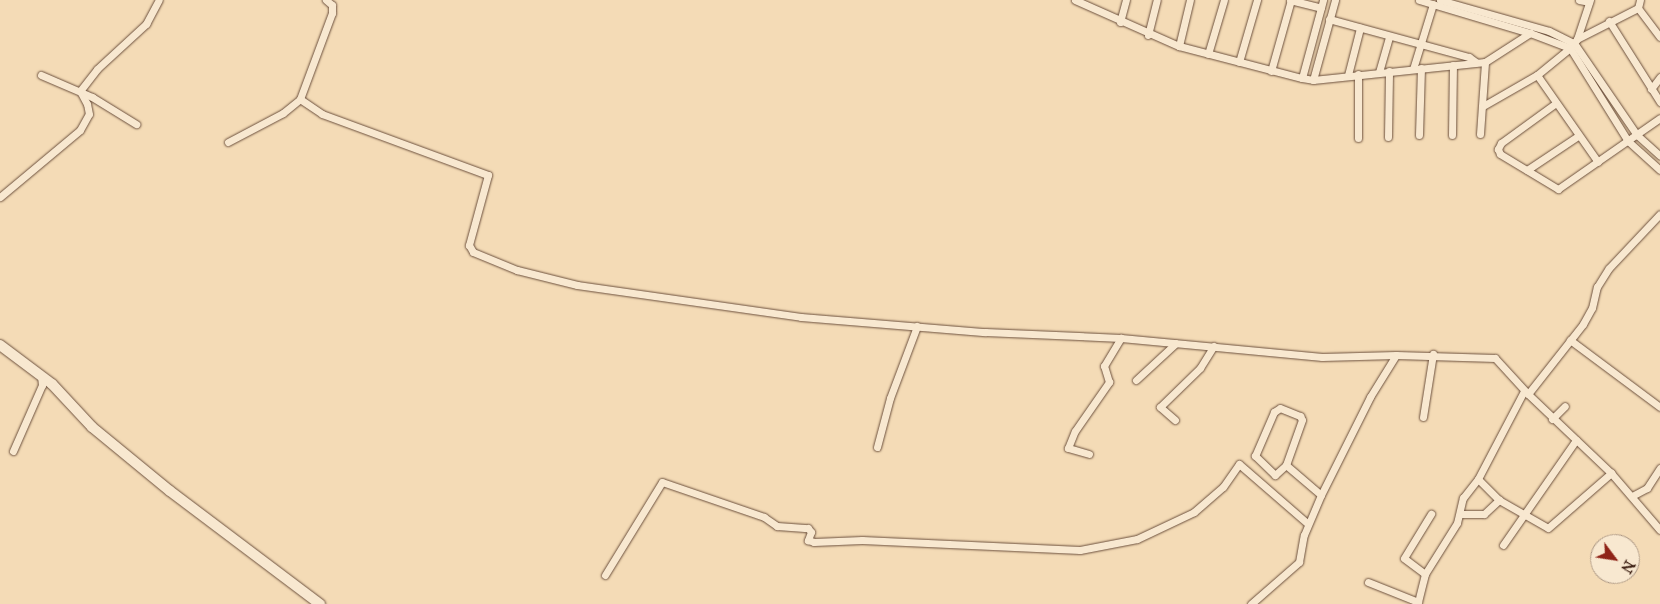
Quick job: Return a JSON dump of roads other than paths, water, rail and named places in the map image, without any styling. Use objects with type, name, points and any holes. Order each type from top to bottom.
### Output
[{"type":"main road","points":[[0,345],[41,376],[92,427],[320,604]]},
{"type":"street","points":[[80,92],[98,69],[146,24],[159,0]]},
{"type":"street","points":[[228,142],[283,113],[300,99],[332,14],[332,5],[326,0]]},
{"type":"street","points":[[1075,0],[1092,3],[1120,22],[1179,46],[1271,71],[1313,80],[1485,62],[1530,33]]},
{"type":"street","points":[[1120,22],[1126,0]]},
{"type":"street","points":[[1148,35],[1157,0]]},
{"type":"street","points":[[1179,46],[1190,0]]},
{"type":"street","points":[[1208,54],[1224,0]]},
{"type":"street","points":[[1239,62],[1258,0]]},
{"type":"street","points":[[1271,71],[1290,0],[1321,8]]},
{"type":"street","points":[[1302,78],[1323,0]]},
{"type":"street","points":[[1313,80],[1335,0]]},
{"type":"street","points":[[1419,0],[1530,33],[1574,43],[1628,141],[1660,170]]},
{"type":"street","points":[[1443,0],[1549,31],[1574,43],[1637,135],[1660,156]]},
{"type":"street","points":[[1574,43],[1590,1],[1579,0]]},
{"type":"street","points":[[1419,135],[1417,68],[1420,43],[1433,4]]},
{"type":"street","points":[[1483,106],[1537,75],[1574,43],[1639,4],[1659,34]]},
{"type":"street","points":[[1329,19],[1420,43],[1476,62]]},
{"type":"street","points":[[1609,21],[1660,102]]},
{"type":"street","points":[[1348,75],[1360,28]]},
{"type":"street","points":[[1379,72],[1389,36]]},
{"type":"street","points":[[1480,134],[1485,62]]},
{"type":"street","points":[[1452,135],[1453,65]]},
{"type":"street","points":[[1388,136],[1389,71]]},
{"type":"street","points":[[1358,74],[1358,138]]},
{"type":"street","points":[[41,75],[80,92],[136,124]]},
{"type":"street","points":[[1537,75],[1598,162]]},
{"type":"street","points":[[1651,89],[1660,77]]},
{"type":"street","points":[[0,197],[12,190],[80,130],[88,114],[87,104],[80,92]]},
{"type":"street","points":[[300,99],[331,118],[488,175],[469,246],[478,255],[494,262],[577,284],[683,302],[801,317],[1121,338],[1322,357],[1433,354],[1494,358],[1552,419],[1611,473],[1660,530]]},
{"type":"street","points":[[1556,103],[1501,143],[1498,149],[1500,154],[1558,189],[1660,118]]},
{"type":"street","points":[[1526,170],[1578,136]]},
{"type":"street","points":[[1368,582],[1418,602],[1425,574],[1461,514],[1463,498],[1478,479],[1526,392],[1570,340],[1592,308],[1597,287],[1609,268],[1660,214]]},
{"type":"street","points":[[877,448],[890,398],[917,326]]},
{"type":"street","points":[[1089,454],[1068,448],[1075,431],[1109,382],[1104,366],[1121,338]]},
{"type":"street","points":[[1570,340],[1660,407]]},
{"type":"street","points":[[1136,380],[1176,343]]},
{"type":"street","points":[[1175,420],[1160,407],[1200,368],[1214,346]]},
{"type":"street","points":[[1251,604],[1298,562],[1308,524],[1321,494],[1370,397],[1396,354]]},
{"type":"street","points":[[1423,418],[1433,354]]},
{"type":"street","points":[[13,451],[42,385],[41,376]]},
{"type":"street","points":[[1552,419],[1565,406]]},
{"type":"street","points":[[1280,408],[1300,416],[1302,420],[1286,465],[1275,475],[1254,456],[1274,412],[1280,408]]},
{"type":"street","points":[[1503,545],[1576,440]]},
{"type":"street","points":[[605,575],[662,482],[755,514],[777,526],[808,528],[811,532],[808,540],[814,542],[862,540],[1080,550],[1137,539],[1194,512],[1223,487],[1239,464],[1308,524]]},
{"type":"street","points":[[1286,465],[1321,494]]},
{"type":"street","points":[[1632,496],[1647,488],[1660,468]]},
{"type":"street","points":[[1478,479],[1499,500],[1548,528],[1611,473]]},
{"type":"street","points":[[1461,514],[1484,514],[1499,500]]},
{"type":"street","points":[[1425,574],[1404,558],[1431,514]]}]
